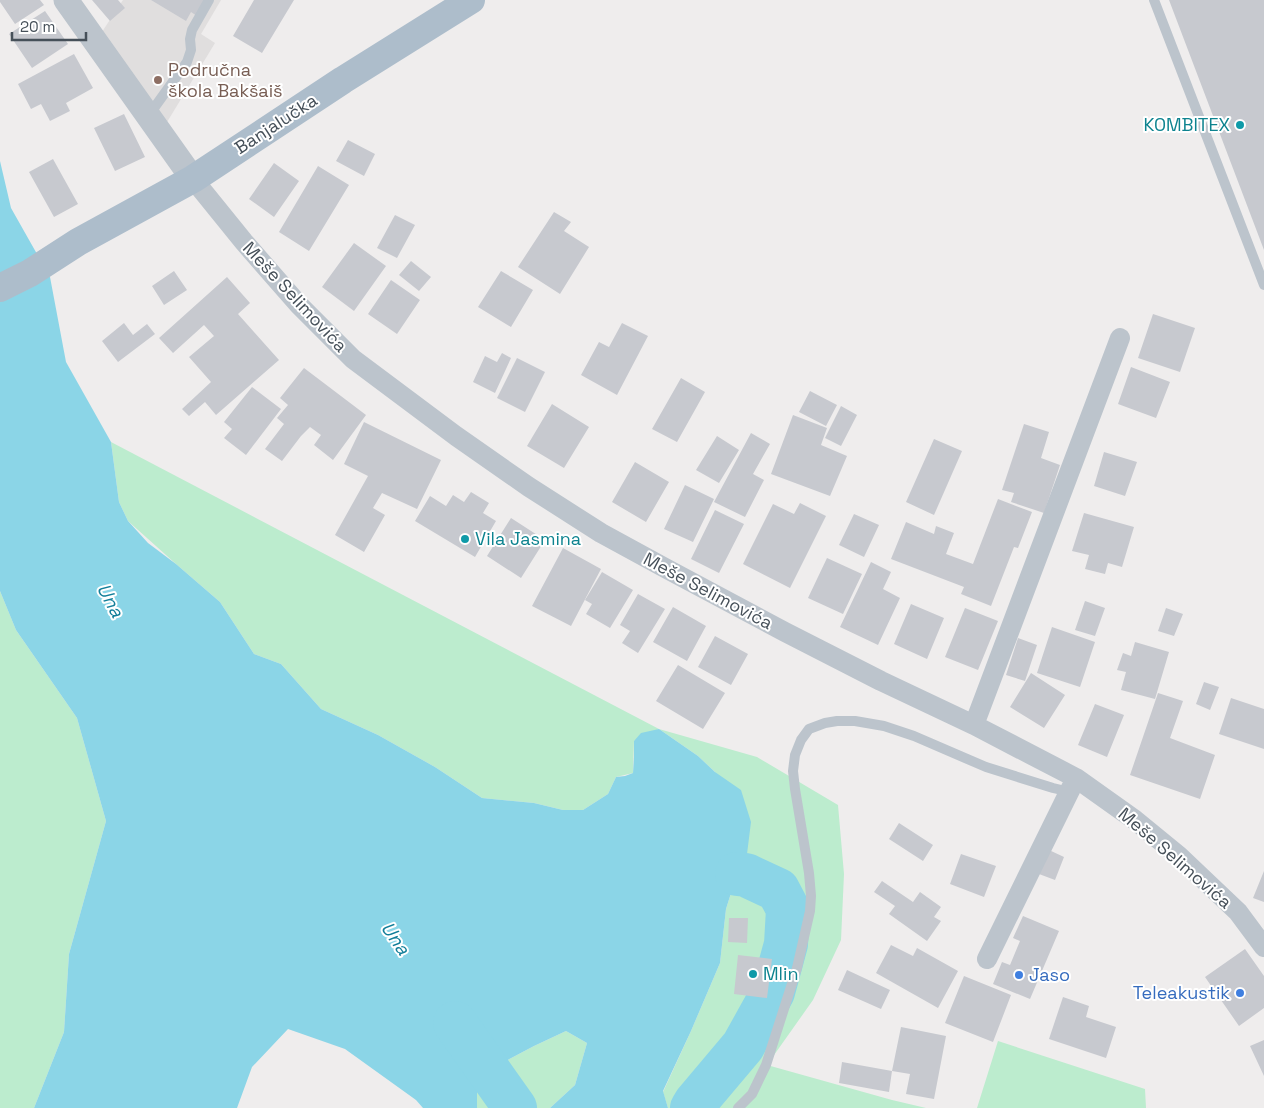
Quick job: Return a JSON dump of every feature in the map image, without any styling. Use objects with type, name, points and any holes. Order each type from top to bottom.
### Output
[{"type":"main road","name":"Banjalučka","points":[[0,288],[30,274],[78,242],[193,178],[343,80],[471,0]]},
{"type":"street","points":[[66,0],[193,178]]},
{"type":"street","name":"Meše Selimovića","points":[[193,178],[244,242],[299,305],[353,359],[456,436],[529,488],[602,533],[785,632],[974,725],[1135,820],[1179,856],[1238,912],[1264,947]]},
{"type":"street","points":[[974,725],[1120,338]]},
{"type":"street","points":[[987,958],[1073,785]]},
{"type":"lane","points":[[149,116],[187,62],[192,30],[209,0]]},
{"type":"lane","points":[[1154,0],[1264,285]]},
{"type":"lane","points":[[738,1108],[752,1094],[766,1065],[797,968],[810,912],[809,873],[793,772],[795,755],[801,740],[809,728],[837,721],[855,721],[884,726],[914,736],[986,767],[1053,788],[1073,785]]},
{"type":"shaded area","name":"Područna škola Bakšaiš","points":[[123,0],[221,0],[201,34],[215,43],[161,132],[96,41]]},
{"type":"green space","points":[[111,442],[659,729],[634,741],[633,773],[616,777],[608,794],[583,810],[563,810],[534,803],[482,798],[435,767],[378,735],[321,709],[281,664],[254,654],[220,602],[128,521],[119,502]]},
{"type":"green space","points":[[0,591],[16,630],[77,718],[106,821],[69,954],[64,1032],[34,1108],[0,1108]]},
{"type":"green space","points":[[659,729],[757,757],[838,805],[844,874],[841,940],[813,1000],[767,1065],[926,1108],[668,1108],[663,1092],[720,963],[726,909],[737,874],[747,854],[715,772],[698,756]]},
{"type":"green space","points":[[566,1031],[587,1043],[575,1085],[550,1108],[477,1108],[477,1084],[504,1062]]},
{"type":"green space","points":[[998,1041],[1145,1089],[1146,1108],[977,1108]]},
{"type":"water","points":[[0,161],[11,208],[50,277],[66,362],[111,442],[119,502],[128,521],[148,543],[176,564],[220,602],[254,654],[281,664],[321,709],[378,735],[435,767],[482,798],[534,803],[563,810],[583,810],[608,794],[616,777],[633,773],[634,741],[641,733],[659,729],[698,756],[715,772],[741,790],[751,822],[747,854],[737,874],[726,909],[720,963],[663,1091],[668,1108],[550,1108],[575,1085],[587,1043],[566,1031],[504,1062],[477,1084],[477,1108],[423,1108],[416,1100],[345,1049],[288,1029],[252,1067],[237,1108],[34,1108],[64,1032],[69,954],[106,821],[77,718],[16,630],[0,591]]},
{"type":"building","points":[[0,0],[40,0],[44,5],[15,24]]},
{"type":"building","points":[[92,0],[118,0],[125,8],[110,21]]},
{"type":"building","points":[[151,0],[207,0],[197,16],[191,12],[186,21]]},
{"type":"building","points":[[254,0],[294,0],[262,53],[233,36]]},
{"type":"building","name":"KOMBITEX","points":[[1169,0],[1264,0],[1264,250]]},
{"type":"building","points":[[45,11],[68,44],[32,68],[9,34]]},
{"type":"building","points":[[74,54],[93,88],[66,103],[70,111],[50,121],[41,104],[31,109],[18,84]]},
{"type":"building","points":[[124,114],[145,157],[115,171],[94,128]]},
{"type":"building","points":[[348,140],[375,154],[364,176],[336,161]]},
{"type":"building","points":[[53,159],[78,204],[54,217],[29,172]]},
{"type":"building","points":[[274,163],[299,181],[274,217],[249,199]]},
{"type":"building","points":[[318,166],[349,185],[309,251],[279,232]]},
{"type":"building","points":[[554,212],[571,222],[564,231],[589,247],[560,294],[518,267]]},
{"type":"building","points":[[395,215],[415,225],[397,258],[377,248]]},
{"type":"building","points":[[354,243],[386,266],[354,311],[322,287]]},
{"type":"building","points":[[411,261],[431,277],[419,291],[399,275]]},
{"type":"building","points":[[174,271],[187,290],[164,305],[152,286]]},
{"type":"building","points":[[501,271],[533,290],[511,327],[478,307]]},
{"type":"building","points":[[227,277],[250,303],[238,314],[279,360],[216,415],[205,402],[189,416],[182,409],[211,382],[189,357],[214,336],[204,325],[173,353],[159,338]]},
{"type":"building","points":[[391,280],[420,300],[397,334],[368,314]]},
{"type":"building","points":[[1153,314],[1195,328],[1180,372],[1138,358]]},
{"type":"building","points":[[124,323],[133,335],[147,324],[155,334],[118,362],[102,341]]},
{"type":"building","points":[[622,323],[648,336],[617,395],[581,375],[599,342],[609,347]]},
{"type":"building","points":[[502,353],[511,358],[495,393],[473,382],[485,356],[497,362]]},
{"type":"building","points":[[517,358],[545,372],[525,412],[497,398]]},
{"type":"building","points":[[1131,367],[1170,382],[1156,418],[1118,404]]},
{"type":"building","points":[[304,368],[366,415],[333,460],[314,445],[321,435],[310,427],[282,461],[265,449],[284,424],[277,418],[288,405],[280,398]]},
{"type":"building","points":[[681,378],[705,392],[677,442],[652,429]]},
{"type":"building","points":[[252,387],[281,409],[246,455],[224,438],[232,429],[224,422]]},
{"type":"building","points":[[810,391],[837,405],[826,426],[799,412]]},
{"type":"building","points":[[552,404],[589,427],[564,468],[527,446]]},
{"type":"building","points":[[841,406],[857,415],[841,446],[825,438]]},
{"type":"building","points":[[793,415],[827,428],[821,445],[847,456],[830,496],[771,474]]},
{"type":"building","points":[[364,422],[441,460],[417,509],[382,493],[373,508],[385,515],[364,552],[335,535],[368,476],[344,464]]},
{"type":"building","points":[[1024,424],[1049,432],[1041,458],[1060,465],[1044,513],[1011,502],[1014,493],[1002,490]]},
{"type":"building","points":[[751,433],[770,444],[753,474],[764,480],[745,517],[714,502]]},
{"type":"building","points":[[717,436],[739,450],[719,483],[696,470]]},
{"type":"building","points":[[934,439],[962,451],[934,515],[906,502]]},
{"type":"building","points":[[1104,452],[1137,462],[1125,496],[1094,486]]},
{"type":"building","points":[[635,462],[669,482],[646,522],[612,502]]},
{"type":"building","points":[[685,485],[714,499],[693,542],[664,529]]},
{"type":"building","name":"Vila Jasmina","points":[[471,492],[489,503],[483,513],[496,521],[475,557],[415,521],[430,496],[446,506],[453,495],[464,502]]},
{"type":"building","points":[[998,499],[1032,512],[1018,548],[1014,547],[991,606],[961,594],[964,587],[891,559],[906,522],[934,534],[936,526],[954,533],[946,554],[973,564]]},
{"type":"building","points":[[800,503],[826,516],[790,588],[743,564],[773,504],[794,514]]},
{"type":"building","points":[[715,510],[744,524],[719,573],[691,559]]},
{"type":"building","points":[[1084,513],[1134,527],[1122,567],[1108,563],[1105,574],[1085,569],[1089,555],[1072,551]]},
{"type":"building","points":[[854,514],[879,525],[864,557],[839,545]]},
{"type":"building","points":[[511,518],[545,540],[521,578],[487,556]]},
{"type":"building","points":[[563,548],[601,569],[571,626],[532,606]]},
{"type":"building","points":[[827,558],[862,574],[843,614],[808,598]]},
{"type":"building","points":[[871,562],[891,572],[883,589],[900,598],[878,645],[840,627]]},
{"type":"building","points":[[602,572],[633,590],[610,628],[586,614],[592,604],[585,600]]},
{"type":"building","points":[[638,594],[665,609],[638,653],[622,643],[630,631],[620,625]]},
{"type":"building","points":[[1085,601],[1105,608],[1095,636],[1075,630]]},
{"type":"building","points":[[911,604],[944,618],[927,659],[894,644]]},
{"type":"building","points":[[673,607],[706,626],[687,661],[653,642]]},
{"type":"building","points":[[965,608],[998,621],[978,670],[945,657]]},
{"type":"building","points":[[1166,608],[1183,614],[1174,636],[1158,631]]},
{"type":"building","points":[[1052,627],[1095,642],[1080,687],[1037,673]]},
{"type":"building","points":[[715,636],[748,654],[731,685],[698,667]]},
{"type":"building","points":[[1018,638],[1037,645],[1025,681],[1006,675]]},
{"type":"building","points":[[1135,642],[1169,652],[1155,699],[1121,690],[1126,672],[1117,670],[1123,653],[1131,656]]},
{"type":"building","points":[[678,665],[725,693],[703,729],[656,701]]},
{"type":"building","points":[[1031,673],[1065,695],[1044,728],[1010,707]]},
{"type":"building","points":[[1204,682],[1219,687],[1210,710],[1196,704]]},
{"type":"building","points":[[1158,693],[1183,701],[1170,738],[1215,755],[1200,799],[1130,775]]},
{"type":"building","points":[[1231,698],[1264,709],[1264,749],[1219,734]]},
{"type":"building","points":[[1095,704],[1124,715],[1107,757],[1078,745]]},
{"type":"building","points":[[899,823],[933,845],[923,861],[889,839]]},
{"type":"building","points":[[1049,850],[1064,857],[1055,880],[1039,874]]},
{"type":"building","points":[[961,854],[996,866],[984,897],[950,884]]},
{"type":"building","points":[[1264,871],[1264,902],[1253,898]]},
{"type":"building","points":[[882,881],[913,902],[920,892],[941,907],[934,917],[941,921],[927,941],[889,914],[895,906],[874,892]]},
{"type":"building","name":"Jaso","points":[[1023,916],[1059,931],[1030,999],[993,984],[1002,962],[1010,965],[1020,941],[1013,938]]},
{"type":"building","points":[[729,918],[748,918],[747,943],[728,942]]},
{"type":"building","points":[[891,945],[913,956],[917,948],[958,971],[938,1008],[876,973]]},
{"type":"building","name":"Teleakustik","points":[[1245,949],[1264,976],[1264,1008],[1239,1026],[1205,977]]},
{"type":"building","name":"Mlin","points":[[738,955],[772,959],[767,998],[734,994]]},
{"type":"building","points":[[847,970],[890,990],[881,1009],[838,990]]},
{"type":"building","points":[[964,976],[1011,995],[993,1042],[945,1023]]},
{"type":"building","points":[[1063,997],[1089,1006],[1086,1017],[1116,1027],[1106,1058],[1049,1039]]},
{"type":"building","points":[[901,1027],[946,1036],[934,1099],[906,1094],[910,1074],[892,1071]]},
{"type":"building","points":[[1264,1040],[1264,1076],[1250,1046]]},
{"type":"building","points":[[842,1062],[892,1071],[889,1092],[839,1083]]},
{"type":"waterway","points":[[692,1108],[743,1046],[773,992],[786,944],[788,909],[778,890],[746,875],[737,874]]},
{"type":"waterway","name":"Una","points":[[455,1023],[515,1108]]},
{"type":"place","name":"Područna škola Bakšaiš","points":[[158,80]]},
{"type":"place","name":"KOMBITEX","points":[[1240,125]]},
{"type":"place","name":"Vila Jasmina","points":[[465,539]]},
{"type":"place","name":"Mlin","points":[[753,974]]},
{"type":"place","name":"Jaso","points":[[1019,975]]},
{"type":"place","name":"Teleakustik","points":[[1240,993]]}]
